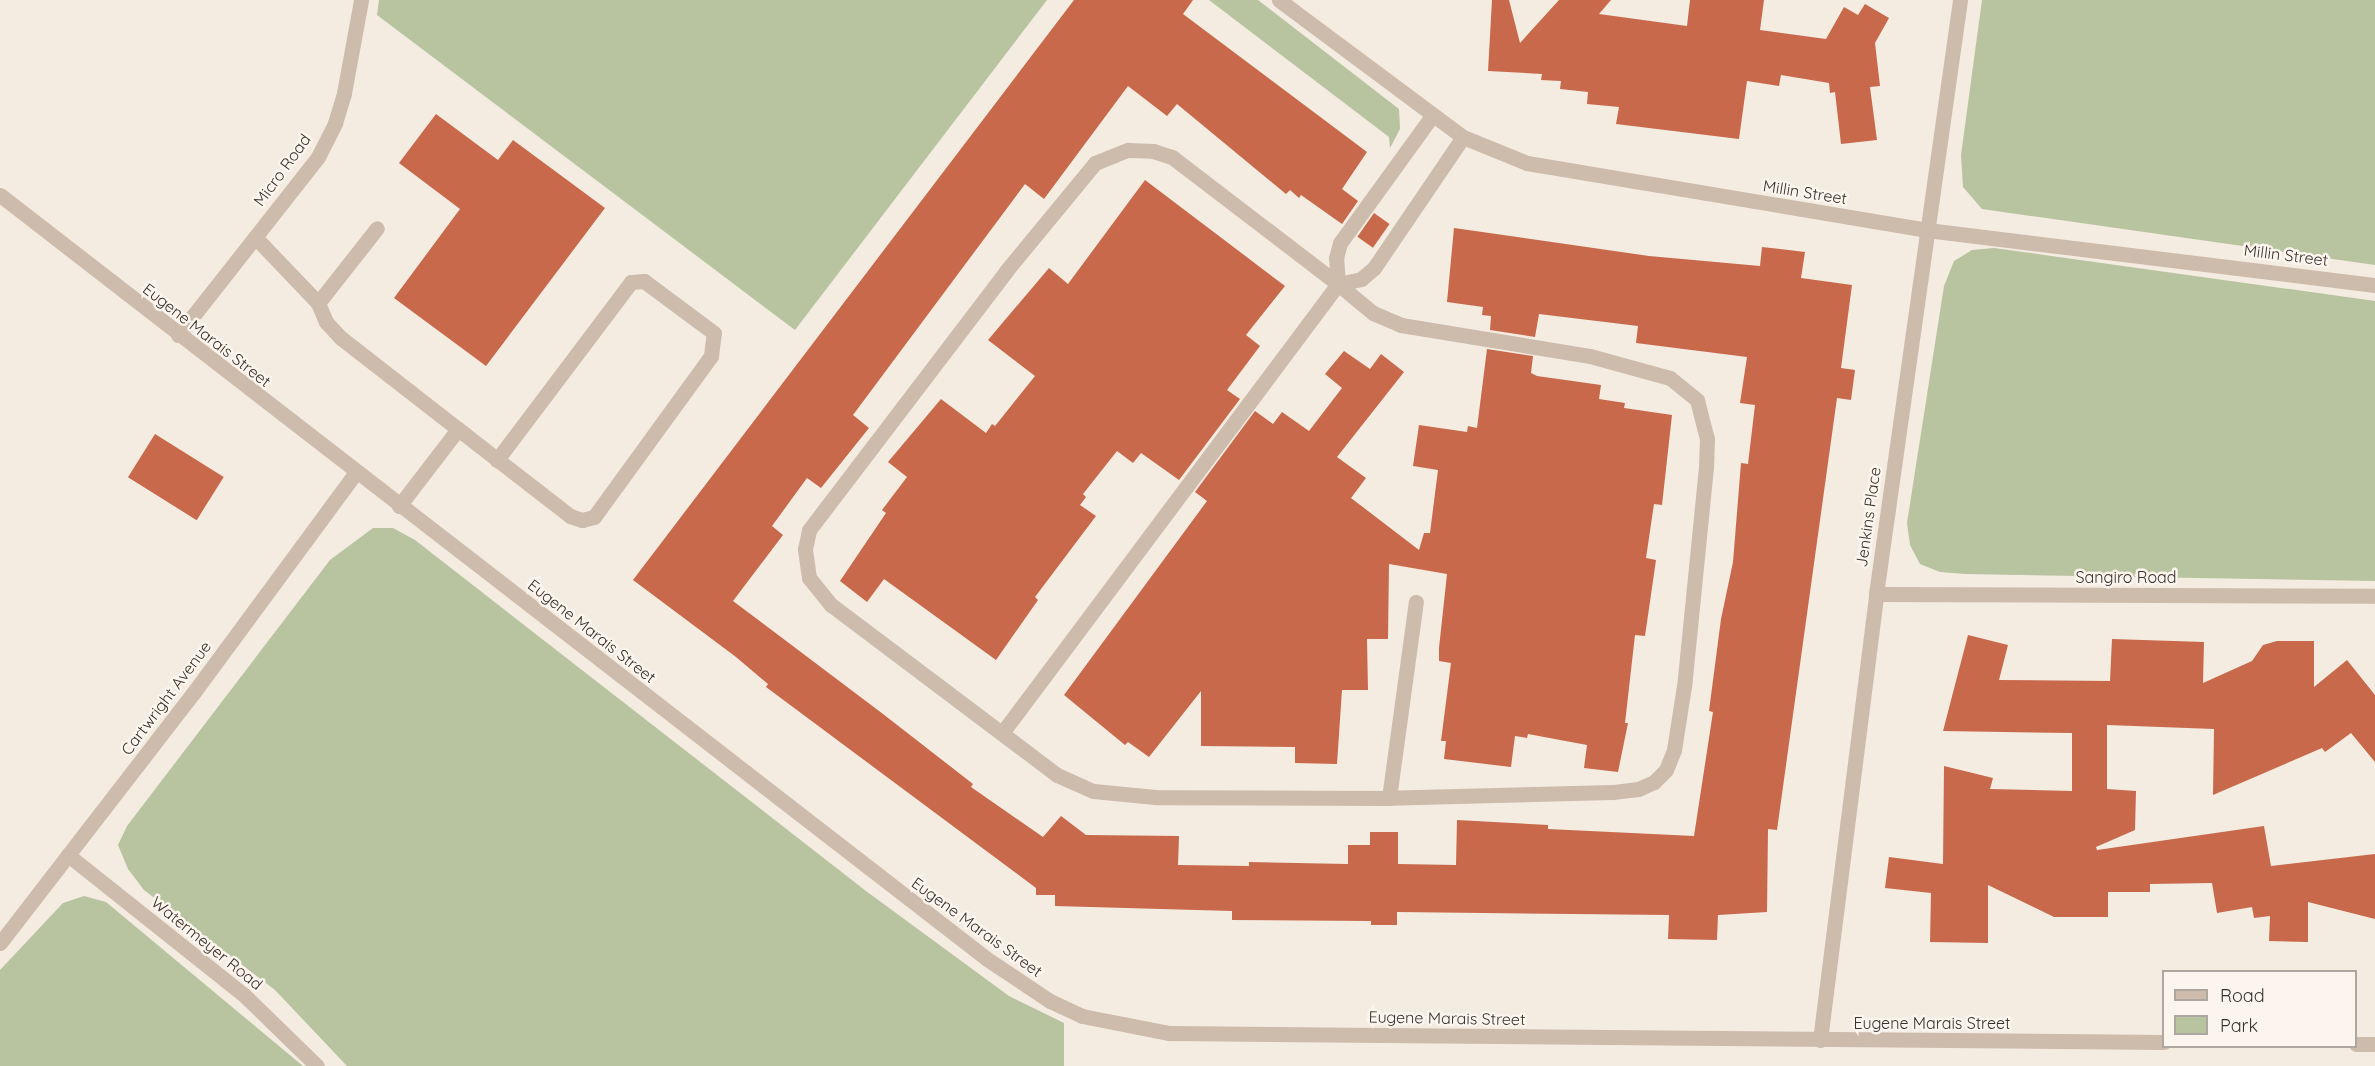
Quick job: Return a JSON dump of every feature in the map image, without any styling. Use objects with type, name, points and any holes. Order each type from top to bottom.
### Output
[{"type":"street","name":"Micro Road","points":[[178,335],[318,157],[335,123],[361,0]]},
{"type":"street","name":"Millin Street","points":[[1279,0],[1463,137],[1527,163],[1566,172],[1927,230],[2375,285]]},
{"type":"street","name":"Jenkins Place","points":[[1820,1040],[1876,594],[1960,0]]},
{"type":"street","points":[[1338,284],[1336,258],[1340,243],[1432,116]]},
{"type":"street","points":[[1002,733],[1338,284],[1361,279],[1374,268],[1463,137]]},
{"type":"street","points":[[1145,151],[1172,158],[1338,284],[1373,313],[1401,324],[1590,356],[1670,378],[1697,400],[1707,439],[1684,686],[1674,750],[1666,770],[1654,782],[1638,789],[1612,792],[1389,798],[1155,797],[1094,791],[1057,775],[818,594],[806,565],[809,530],[1006,271],[1095,163],[1111,154],[1145,151]]},
{"type":"street","name":"Eugene Marais Street","points":[[0,195],[987,959],[1050,1001],[1082,1016],[1169,1033],[2162,1042]]},
{"type":"street","points":[[318,303],[377,228]]},
{"type":"street","points":[[255,237],[318,303],[326,322],[341,338],[497,460],[570,516],[582,520],[594,517],[711,356],[714,333],[644,281],[631,282],[497,460]]},
{"type":"street","points":[[399,506],[458,429]]},
{"type":"street","name":"Cartwright Avenue","points":[[0,943],[356,472]]},
{"type":"street","name":"Sangiro Road","points":[[1876,594],[2375,596]]},
{"type":"street","points":[[1389,798],[1416,602]]},
{"type":"street","name":"Watermeyer Road","points":[[68,855],[243,994],[317,1066]]},
{"type":"street","points":[[2357,1044],[2375,1044]]},
{"type":"green space","points":[[379,0],[1047,0],[795,330],[377,15]]},
{"type":"green space","points":[[1209,0],[1258,0],[1399,109],[1400,129],[1390,148],[1389,137]]},
{"type":"green space","points":[[1982,0],[2375,0],[2375,265],[1982,209],[1963,187],[1961,155]]},
{"type":"green space","points":[[1994,248],[2375,301],[2375,581],[1965,574],[1940,572],[1920,564],[1910,545],[1907,523],[1944,286],[1954,261],[1972,250]]},
{"type":"green space","points":[[373,528],[393,528],[415,540],[866,891],[1009,996],[1064,1023],[1064,1066],[347,1066],[275,990],[144,890],[128,869],[118,845],[127,826],[330,560]]},
{"type":"green space","points":[[84,896],[106,902],[303,1066],[0,1066],[0,970],[63,903]]},
{"type":"building","points":[[1074,0],[1193,0],[1183,14],[1367,152],[1342,189],[1358,201],[1342,224],[1301,195],[1299,198],[1290,190],[1286,194],[1177,104],[1167,116],[1128,86],[1044,199],[1025,184],[853,415],[869,428],[821,488],[807,478],[772,526],[783,535],[733,601],[973,784],[971,787],[1043,837],[1061,816],[1086,835],[1179,836],[1178,865],[1249,866],[1249,862],[1348,864],[1348,845],[1370,845],[1370,832],[1398,832],[1398,864],[1456,865],[1457,820],[1548,825],[1548,829],[1694,836],[1713,712],[1709,711],[1721,619],[1733,562],[1741,463],[1748,464],[1755,405],[1740,403],[1747,357],[1636,343],[1638,326],[1539,314],[1535,337],[1490,330],[1491,316],[1482,315],[1483,307],[1447,302],[1454,228],[1649,256],[1760,266],[1762,247],[1805,252],[1801,278],[1852,285],[1841,368],[1855,370],[1851,400],[1837,398],[1777,830],[1768,829],[1767,912],[1718,915],[1717,940],[1668,939],[1669,915],[1397,912],[1397,925],[1371,925],[1371,921],[1232,920],[1232,911],[1055,906],[1055,895],[1036,895],[1036,888],[766,687],[768,684],[736,657],[633,580]]},
{"type":"building","points":[[1492,0],[1509,0],[1520,43],[1559,0],[1611,0],[1599,14],[1687,26],[1690,0],[1764,0],[1760,30],[1826,39],[1844,7],[1858,15],[1865,4],[1889,18],[1875,43],[1880,86],[1870,87],[1877,140],[1841,144],[1835,92],[1830,93],[1829,83],[1781,75],[1779,86],[1747,81],[1739,139],[1616,124],[1619,107],[1587,104],[1588,92],[1560,89],[1561,81],[1541,80],[1542,74],[1488,71]]},
{"type":"building","points":[[436,114],[498,160],[513,140],[605,208],[486,366],[394,298],[460,209],[399,163]]},
{"type":"building","points":[[1145,180],[1285,286],[1246,335],[1260,346],[1227,390],[1240,399],[1179,480],[1141,453],[1133,463],[1117,451],[1083,494],[1086,497],[1080,505],[1096,516],[1035,597],[1038,600],[996,660],[884,579],[867,602],[840,581],[886,513],[882,510],[907,477],[888,462],[941,399],[986,433],[992,424],[995,426],[1035,376],[988,340],[1049,268],[1068,284]]},
{"type":"building","points":[[1374,213],[1390,224],[1373,248],[1357,237]]},
{"type":"building","points":[[1487,349],[1533,356],[1531,373],[1537,376],[1601,385],[1599,399],[1625,403],[1624,408],[1672,415],[1662,505],[1654,504],[1646,558],[1656,560],[1645,636],[1635,635],[1625,723],[1628,723],[1618,772],[1584,768],[1587,745],[1528,734],[1527,738],[1515,736],[1511,767],[1444,759],[1446,741],[1441,741],[1451,663],[1439,661],[1439,648],[1447,574],[1389,564],[1388,639],[1367,639],[1368,690],[1342,690],[1337,764],[1295,763],[1295,747],[1201,746],[1201,691],[1149,757],[1128,742],[1125,745],[1064,695],[1207,501],[1195,492],[1255,411],[1273,424],[1282,412],[1309,431],[1342,388],[1325,374],[1344,351],[1370,369],[1381,354],[1404,372],[1337,457],[1366,478],[1351,498],[1419,550],[1424,533],[1430,533],[1438,470],[1413,466],[1419,425],[1467,432],[1468,426],[1477,428]]},
{"type":"building","points":[[155,434],[224,477],[197,520],[128,477]]},
{"type":"building","points":[[1968,635],[2008,645],[1999,680],[2110,681],[2112,639],[2204,642],[2203,683],[2252,661],[2263,645],[2277,641],[2314,641],[2314,687],[2347,660],[2375,695],[2375,762],[2351,733],[2325,752],[2322,748],[2213,795],[2214,729],[2107,725],[2107,789],[2136,791],[2135,830],[2096,847],[2097,850],[2264,826],[2271,866],[2375,854],[2375,919],[2308,902],[2308,942],[2269,941],[2270,916],[2254,918],[2252,907],[2217,913],[2212,883],[2150,884],[2150,892],[2108,892],[2108,917],[2054,917],[1988,885],[1988,943],[1930,942],[1931,893],[1885,888],[1889,857],[1943,864],[1944,766],[1993,778],[1990,789],[2072,791],[2072,733],[1943,731]]}]
